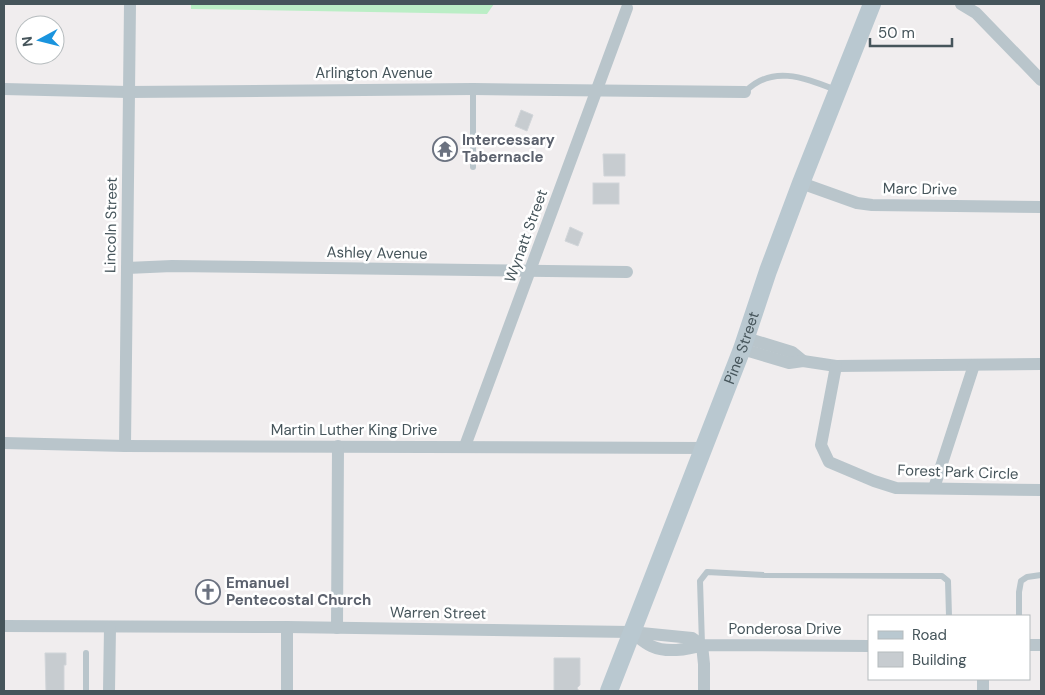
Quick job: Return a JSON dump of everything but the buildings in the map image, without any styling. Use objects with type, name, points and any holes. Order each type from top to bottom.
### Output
[{"type":"street","name":"Lincoln Street","points":[[125,446],[130,4]]},
{"type":"street","name":"Pine Street","points":[[609,691],[744,343],[768,271],[801,183],[872,4]]},
{"type":"street","points":[[961,4],[976,13],[1041,80]]},
{"type":"street","name":"Wynatt Street","points":[[465,446],[627,8]]},
{"type":"street","name":"Arlington Avenue","points":[[4,89],[128,92],[473,89],[745,92]]},
{"type":"street","name":"Marc Drive","points":[[801,183],[858,203],[872,205],[1041,207]]},
{"type":"street","name":"Ashley Avenue","points":[[127,268],[172,266],[626,272]]},
{"type":"street","points":[[744,343],[789,363],[803,361],[836,366],[1041,364]]},
{"type":"street","points":[[934,488],[974,365]]},
{"type":"street","name":"Forest Park Circle","points":[[836,366],[821,445],[829,462],[896,488],[1041,490]]},
{"type":"street","name":"Martin Luther King Drive","points":[[4,443],[125,446],[704,448]]},
{"type":"street","points":[[337,628],[338,446]]},
{"type":"street","name":"Warren Street","points":[[4,626],[110,628],[287,627],[632,632]]},
{"type":"street","points":[[287,627],[287,691]]},
{"type":"street","points":[[110,628],[110,691]]},
{"type":"street","name":"Ponderosa Drive","points":[[632,632],[692,638],[702,645],[868,646]]},
{"type":"street","points":[[702,645],[704,691]]},
{"type":"lane","points":[[745,92],[758,81],[786,75],[837,90]]},
{"type":"lane","points":[[473,89],[473,167]]},
{"type":"lane","points":[[702,645],[700,581],[707,572],[756,575],[942,576],[948,582],[949,615]]},
{"type":"lane","points":[[1019,615],[1021,581],[1027,577],[1041,576]]},
{"type":"lane","points":[[86,653],[86,691]]},
{"type":"green space","points":[[191,4],[494,4],[487,14],[191,9]]},
{"type":"place","name":"Intercessary Tabernacle","points":[[445,149]]},
{"type":"place","name":"Emanuel Pentecostal Church","points":[[208,592]]}]
